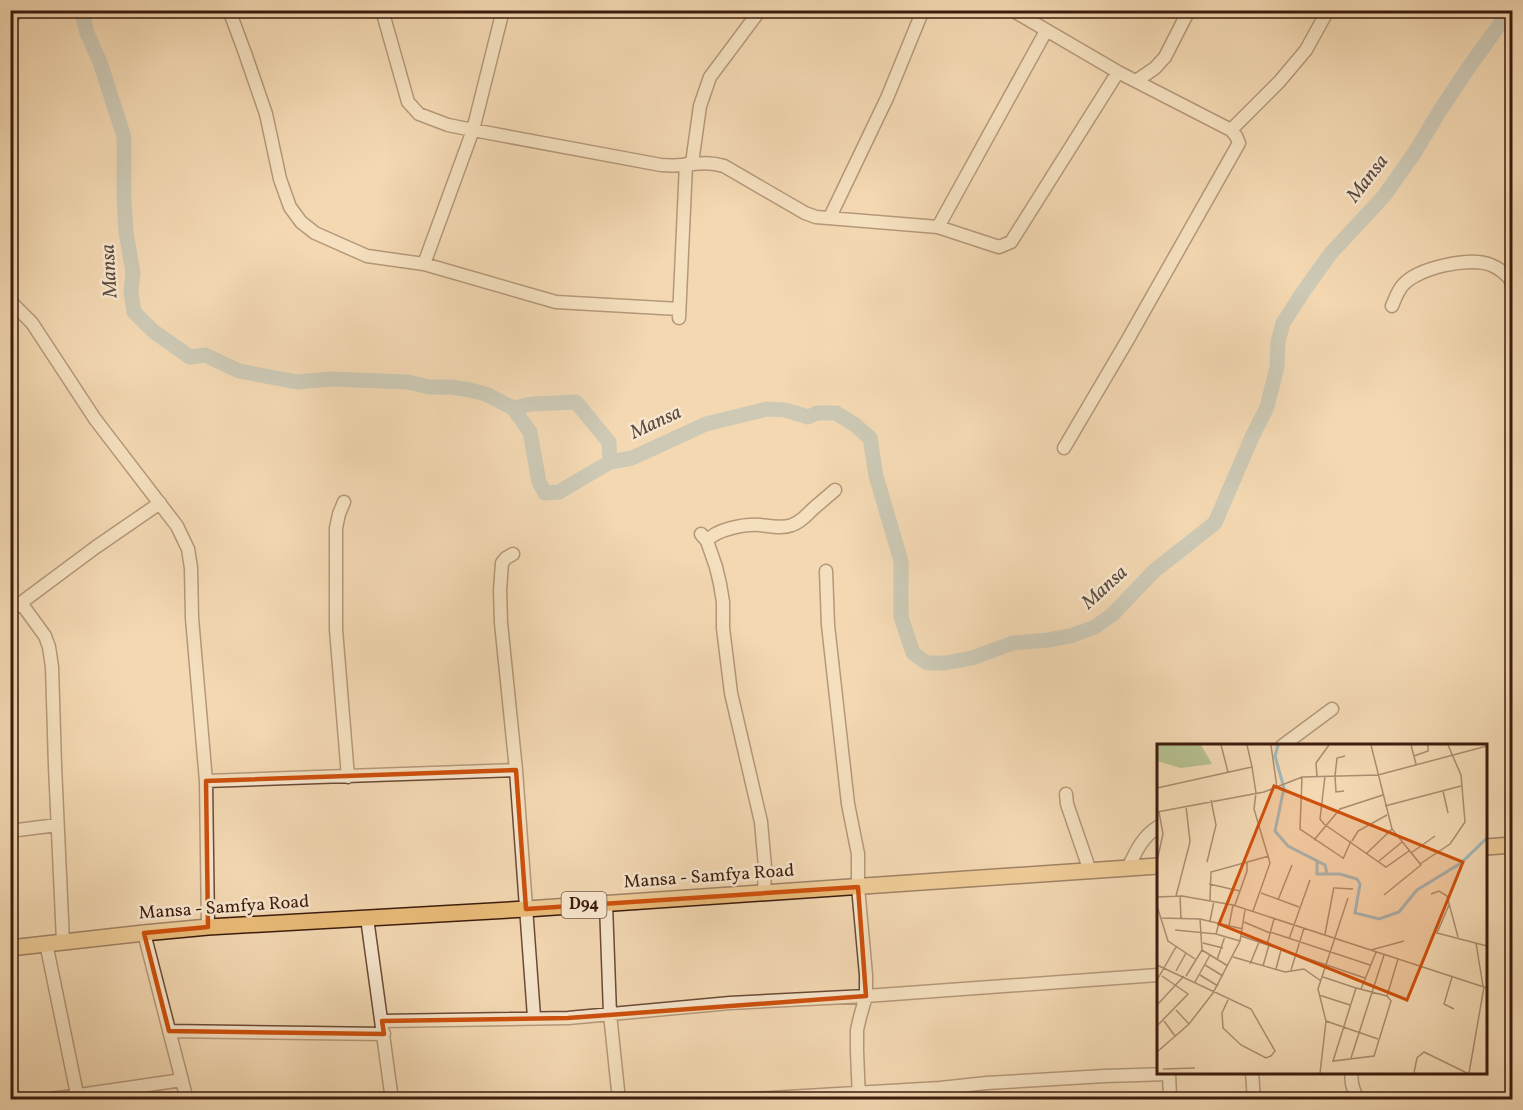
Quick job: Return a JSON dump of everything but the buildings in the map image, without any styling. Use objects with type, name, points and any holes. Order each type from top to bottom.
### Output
[{"type":"main road","points":[[1487,847],[1512,845]]},
{"type":"main road","name":"Mansa - Samfya Road","points":[[10,948],[208,927],[764,894],[1157,866]]},
{"type":"street","points":[[10,19],[19,10]]},
{"type":"street","points":[[229,10],[266,114],[286,198],[301,222],[315,233],[367,256],[424,264],[556,302],[679,313],[689,164],[700,106],[710,77],[760,10]]},
{"type":"street","points":[[382,10],[408,102],[420,114],[448,125],[661,165],[706,162],[724,166],[805,213],[816,217],[938,227],[999,247],[1011,242],[1118,72]]},
{"type":"street","points":[[424,264],[473,130],[503,10]]},
{"type":"street","points":[[830,217],[886,98],[923,10]]},
{"type":"street","points":[[1012,10],[1118,72],[1230,130],[1239,143],[1064,448]]},
{"type":"street","points":[[1136,81],[1155,68],[1165,57],[1189,10]]},
{"type":"street","points":[[1230,130],[1279,82],[1305,50],[1328,10]]},
{"type":"street","points":[[938,227],[1046,31]]},
{"type":"street","points":[[1392,306],[1403,284],[1439,265],[1467,262],[1490,264],[1509,277],[1512,282]]},
{"type":"street","points":[[10,301],[32,323],[95,419],[177,526],[188,549],[206,782],[208,927]]},
{"type":"street","points":[[764,894],[765,867],[761,822],[735,714],[723,628],[720,584],[716,567],[704,538],[738,527],[759,525],[789,527],[803,521],[812,510],[836,490]]},
{"type":"street","points":[[344,502],[336,528],[336,618],[348,777]]},
{"type":"street","points":[[10,611],[160,503]]},
{"type":"street","points":[[513,554],[502,563],[501,623],[516,770],[534,1017]]},
{"type":"street","points":[[826,571],[828,625],[848,804],[858,854],[858,886],[866,975],[866,996],[858,1030],[859,1096]]},
{"type":"street","points":[[21,603],[45,636],[52,667],[63,941]]},
{"type":"street","points":[[1285,744],[1332,709]]},
{"type":"street","points":[[206,782],[516,770]]},
{"type":"street","points":[[1066,794],[1067,804],[1090,871]]},
{"type":"street","points":[[10,831],[57,825]]},
{"type":"street","points":[[1128,868],[1138,847],[1150,832],[1157,828]]},
{"type":"street","points":[[606,904],[610,1014],[619,1100]]},
{"type":"street","points":[[367,918],[392,1100]]},
{"type":"street","points":[[144,933],[187,1100]]},
{"type":"street","points":[[46,943],[77,1094]]},
{"type":"street","points":[[382,1021],[568,1018],[730,1003],[866,996],[1157,975]]},
{"type":"street","points":[[169,1031],[384,1034]]},
{"type":"street","points":[[735,1100],[859,1096],[1157,1074]]},
{"type":"street","points":[[1169,1074],[1170,1100]]},
{"type":"street","points":[[1252,1074],[1254,1100]]},
{"type":"street","points":[[1351,1074],[1357,1100]]},
{"type":"street","points":[[45,1100],[182,1080]]},
{"type":"highlighted area","points":[[516,770],[526,909],[858,887],[866,996],[568,1018],[382,1021],[384,1034],[169,1031],[144,933],[208,927],[206,781]]},
{"type":"waterway","name":"Mansa","points":[[81,10],[124,137],[124,199],[126,232],[133,273],[131,292],[134,312],[153,331],[190,357],[205,355],[239,371],[297,382],[331,379],[408,382],[486,394],[513,408],[530,432],[539,482],[545,493],[559,492],[610,462],[632,458],[706,424],[767,409],[785,410],[808,417],[817,413],[836,413],[854,424],[870,438],[876,476],[901,561],[901,617],[913,653],[927,663],[945,663],[972,658],[1013,643],[1070,636],[1095,627],[1113,614],[1154,571],[1215,523],[1267,407],[1277,367],[1278,342],[1283,323],[1331,253],[1384,196],[1469,67],[1510,10]]},
{"type":"waterway","name":"Mansa","points":[[513,408],[532,404],[576,402],[609,442],[610,462]]}]
